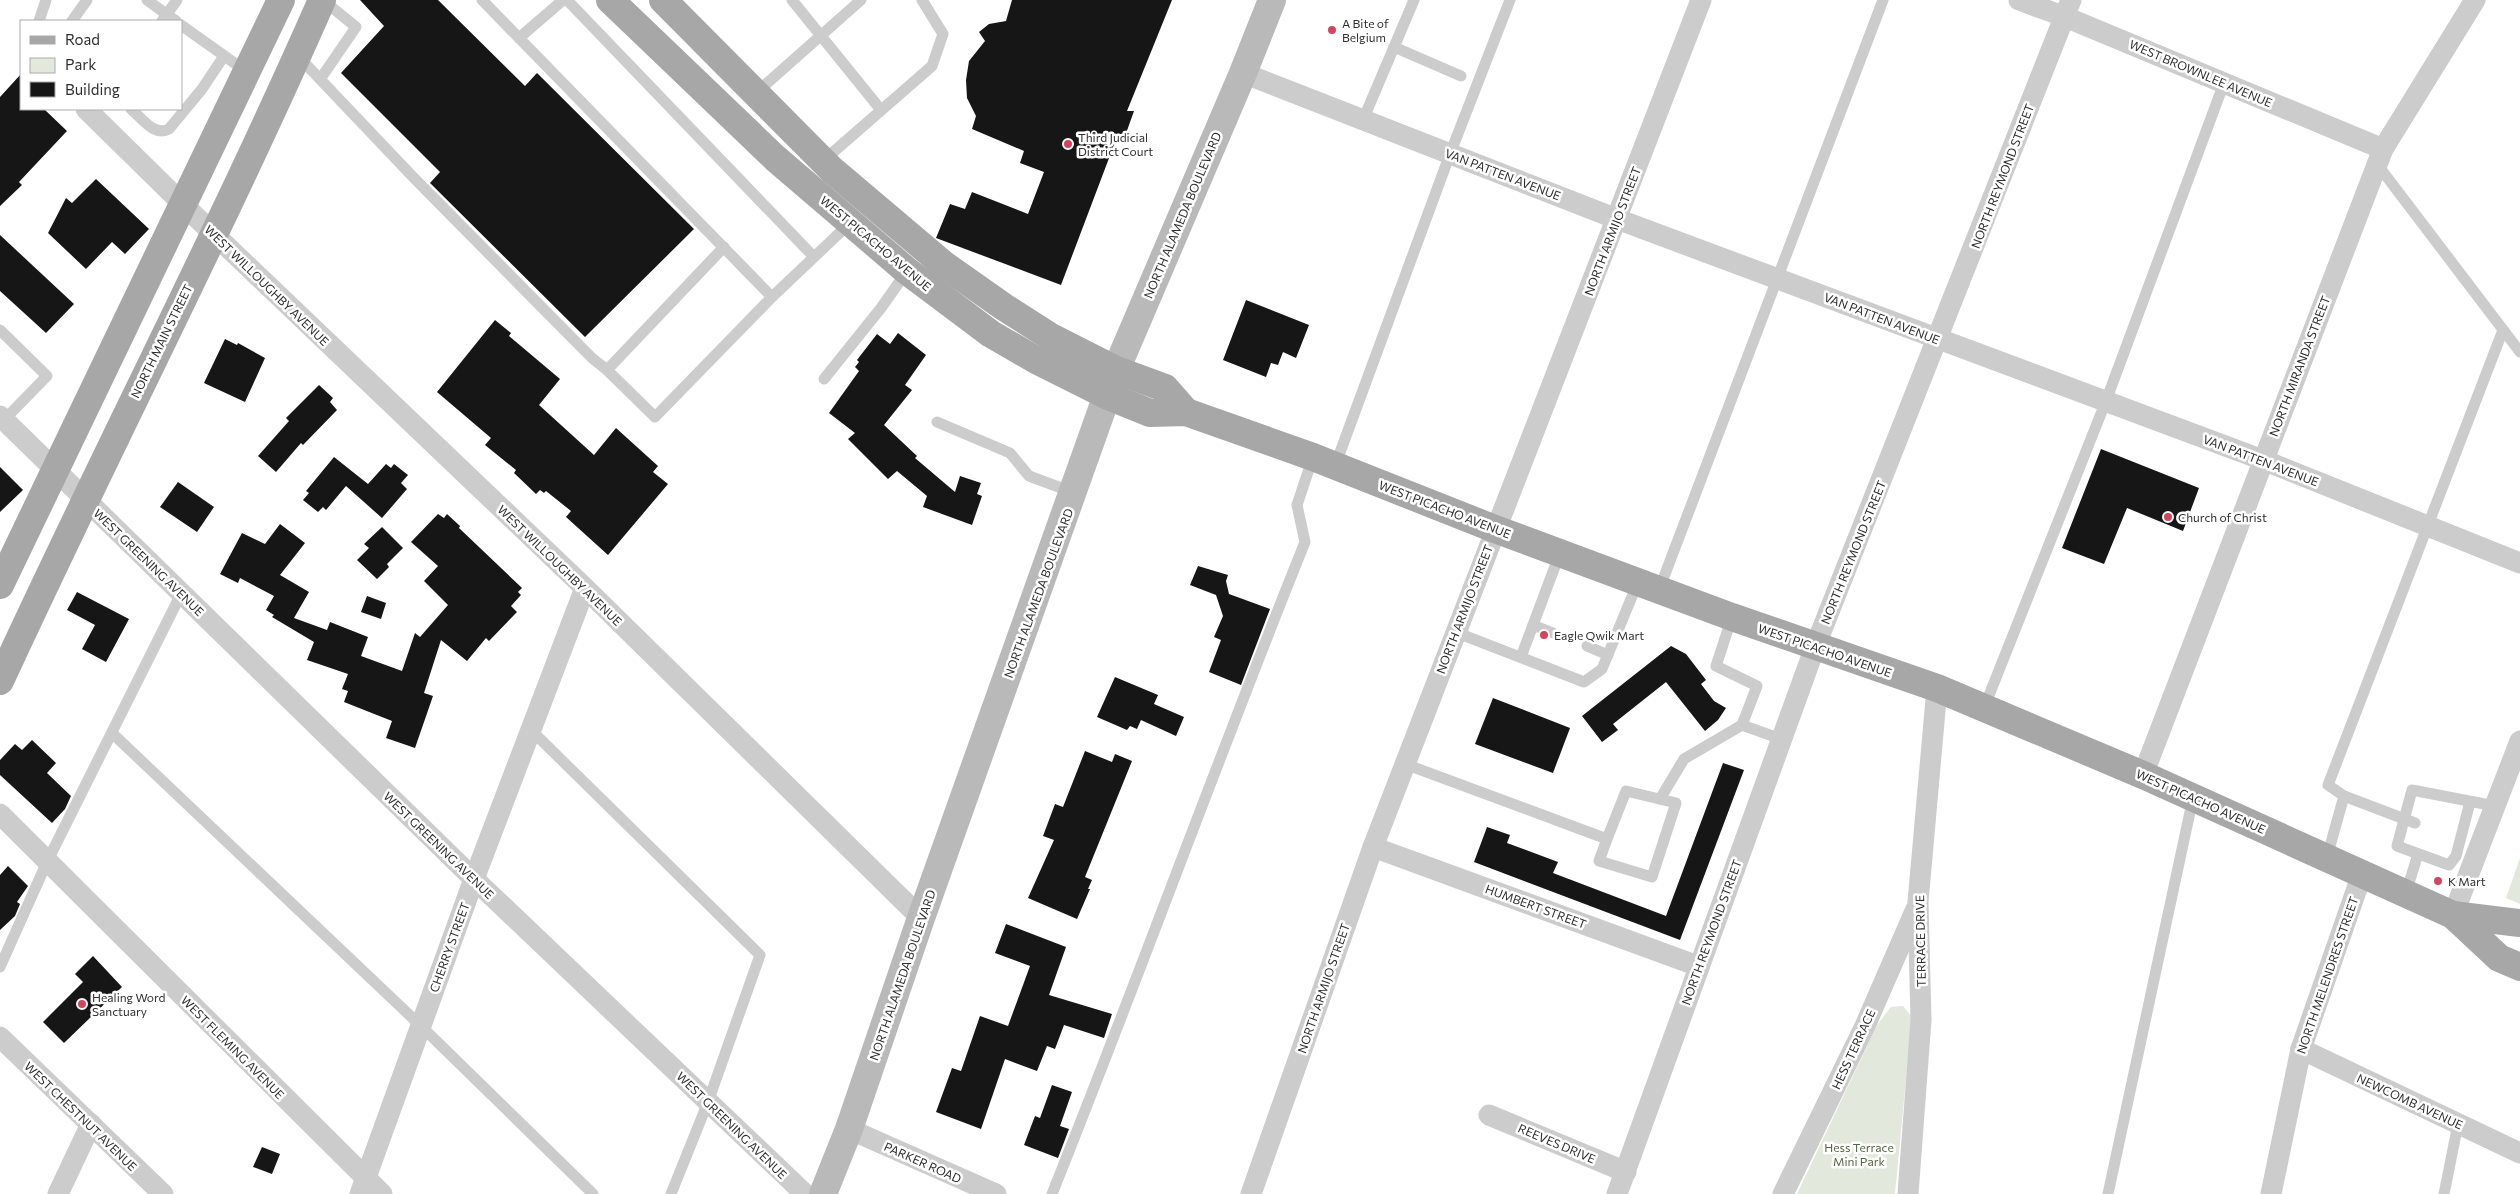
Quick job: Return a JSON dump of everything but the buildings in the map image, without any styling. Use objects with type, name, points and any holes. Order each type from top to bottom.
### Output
[{"type":"main road","name":"NORTH MAIN STREET","points":[[0,681],[81,496],[198,219],[247,72],[281,0]]},
{"type":"main road","name":"NORTH MAIN STREET","points":[[0,585],[55,470],[198,219],[298,55],[322,0]]},
{"type":"main road","name":"WEST PICACHO AVENUE","points":[[610,0],[775,158],[850,223],[907,271],[991,334],[1036,360],[1108,396],[1150,413],[1186,412],[1324,462],[1495,529],[1732,618],[1937,688],[2328,857],[2453,916],[2499,958],[2520,967]]},
{"type":"main road","name":"WEST PICACHO AVENUE","points":[[663,0],[823,160],[870,204],[943,264],[1004,308],[1051,336],[1116,370],[1165,388],[1186,412]]},
{"type":"main road","name":"WEST PICACHO AVENUE","points":[[2453,916],[2520,923]]},
{"type":"street","name":"NORTH ALAMEDA BOULEVARD","points":[[823,1194],[849,1129],[921,918],[1074,493],[1116,370],[1243,73],[1272,0]]},
{"type":"street","name":"NORTH ARMIJO STREET","points":[[1251,1194],[1373,847],[1701,0]]},
{"type":"street","name":"WEST BROWNLEE AVENUE","points":[[2019,0],[2067,8],[2380,157]]},
{"type":"street","name":"NORTH MIRANDA STREET","points":[[2142,775],[2380,157],[2475,0]]},
{"type":"street","name":"NORTH REYMOND STREET","points":[[1617,1194],[1814,647],[1938,339],[2067,8]]},
{"type":"street","name":"VAN PATTEN AVENUE","points":[[1243,73],[1617,219],[2263,460],[2520,563]]},
{"type":"street","name":"WEST WILLOUGHBY AVENUE","points":[[87,110],[198,219],[585,588],[921,918]]},
{"type":"street","name":"WEST GREENING AVENUE","points":[[2,418],[474,879],[805,1194]]},
{"type":"street","name":"CHERRY STREET","points":[[362,1186],[474,879],[585,588]]},
{"type":"street","name":"TERRACE DRIVE","points":[[1908,1194],[1922,1020],[1918,902],[1937,688]]},
{"type":"street","points":[[2453,916],[2520,741]]},
{"type":"street","name":"WEST FLEMING AVENUE","points":[[0,814],[362,1186],[382,1194]]},
{"type":"street","name":"HUMBERT STREET","points":[[1373,847],[1698,966]]},
{"type":"street","name":"NORTH MELENDRES STREET","points":[[2271,1194],[2300,1049],[2362,874]]},
{"type":"street","name":"HESS TERRACE","points":[[1783,1194],[1864,1026],[1918,902]]},
{"type":"street","name":"WEST CHESTNUT AVENUE","points":[[0,1038],[163,1194]]},
{"type":"street","name":"NEWCOMB AVENUE","points":[[2300,1049],[2520,1153]]},
{"type":"street","name":"REEVES DRIVE","points":[[1489,1115],[1626,1172]]},
{"type":"street","points":[[58,1194],[91,1124]]},
{"type":"street","name":"PARKER ROAD","points":[[849,1129],[996,1194]]},
{"type":"lane","points":[[39,20],[46,0]]},
{"type":"lane","points":[[73,20],[87,0]]},
{"type":"lane","points":[[148,0],[168,19],[177,0]]},
{"type":"lane","points":[[321,78],[356,27],[322,0]]},
{"type":"lane","points":[[482,0],[772,297]]},
{"type":"lane","points":[[519,38],[563,0]]},
{"type":"lane","points":[[568,0],[814,257]]},
{"type":"lane","points":[[792,0],[881,110]]},
{"type":"lane","points":[[756,93],[861,0]]},
{"type":"lane","points":[[823,160],[932,66],[943,34],[922,0]]},
{"type":"lane","points":[[1363,120],[1414,0]]},
{"type":"lane","points":[[1052,1194],[1132,993],[1222,751],[1305,542],[1297,505],[1324,462],[1450,154],[1510,0]]},
{"type":"lane","points":[[1455,632],[1584,682],[1602,669],[1608,655],[1649,586],[1778,279],[1883,0]]},
{"type":"lane","points":[[182,26],[247,72]]},
{"type":"lane","points":[[1394,47],[1461,76]]},
{"type":"lane","points":[[298,55],[414,178],[592,358],[655,417],[772,297],[850,223]]},
{"type":"lane","points":[[132,110],[155,130],[163,132],[169,129],[202,90],[224,56]]},
{"type":"lane","points":[[1984,708],[2106,402],[2224,83]]},
{"type":"lane","points":[[2380,157],[2520,352]]},
{"type":"lane","points":[[607,370],[724,247]]},
{"type":"lane","points":[[824,379],[881,308],[907,271]]},
{"type":"lane","points":[[0,330],[47,376],[2,418]]},
{"type":"lane","points":[[2410,822],[2344,796],[2328,784],[2503,330]]},
{"type":"lane","points":[[937,422],[1010,453],[1029,476],[1074,493]]},
{"type":"lane","points":[[1521,658],[1560,553]]},
{"type":"lane","points":[[0,967],[47,862],[181,594]]},
{"type":"lane","points":[[1660,799],[1684,759],[1742,725],[1757,686],[1716,666],[1732,618]]},
{"type":"lane","points":[[1533,625],[1553,633]]},
{"type":"lane","points":[[1587,646],[1608,655]]},
{"type":"lane","points":[[1742,725],[1781,739]]},
{"type":"lane","points":[[531,730],[760,955],[708,1102],[671,1194]]},
{"type":"lane","points":[[112,733],[421,1026],[593,1194]]},
{"type":"lane","points":[[1405,764],[1606,839]]},
{"type":"lane","points":[[2470,802],[2457,835],[2456,856],[2449,865],[2397,846],[2410,822],[2412,790],[2495,806]]},
{"type":"lane","points":[[1626,791],[1676,803],[1652,877],[1599,861],[1606,839],[1626,791]]},
{"type":"lane","points":[[2328,857],[2344,796]]},
{"type":"lane","points":[[2108,1194],[2193,798]]},
{"type":"lane","points":[[2457,835],[2482,842]]},
{"type":"lane","points":[[2406,894],[2418,854]]},
{"type":"lane","points":[[2444,1194],[2458,1124]]},
{"type":"green space","points":[[2520,858],[2520,904],[2506,898]]},
{"type":"green space","name":"Hess Terrace Mini Park","points":[[1903,1006],[1912,1017],[1895,1194],[1797,1194],[1877,1025],[1891,1007]]},
{"type":"place","name":"A Bite of Belgium","points":[[1332,30]]},
{"type":"place","name":"Third Judicial District Court","points":[[1068,144]]},
{"type":"place","name":"Church of Christ","points":[[2168,517]]},
{"type":"place","name":"Eagle Qwik Mart","points":[[1544,635]]},
{"type":"place","name":"K Mart","points":[[2438,881]]},
{"type":"place","name":"Healing Word Sanctuary","points":[[82,1004]]}]
